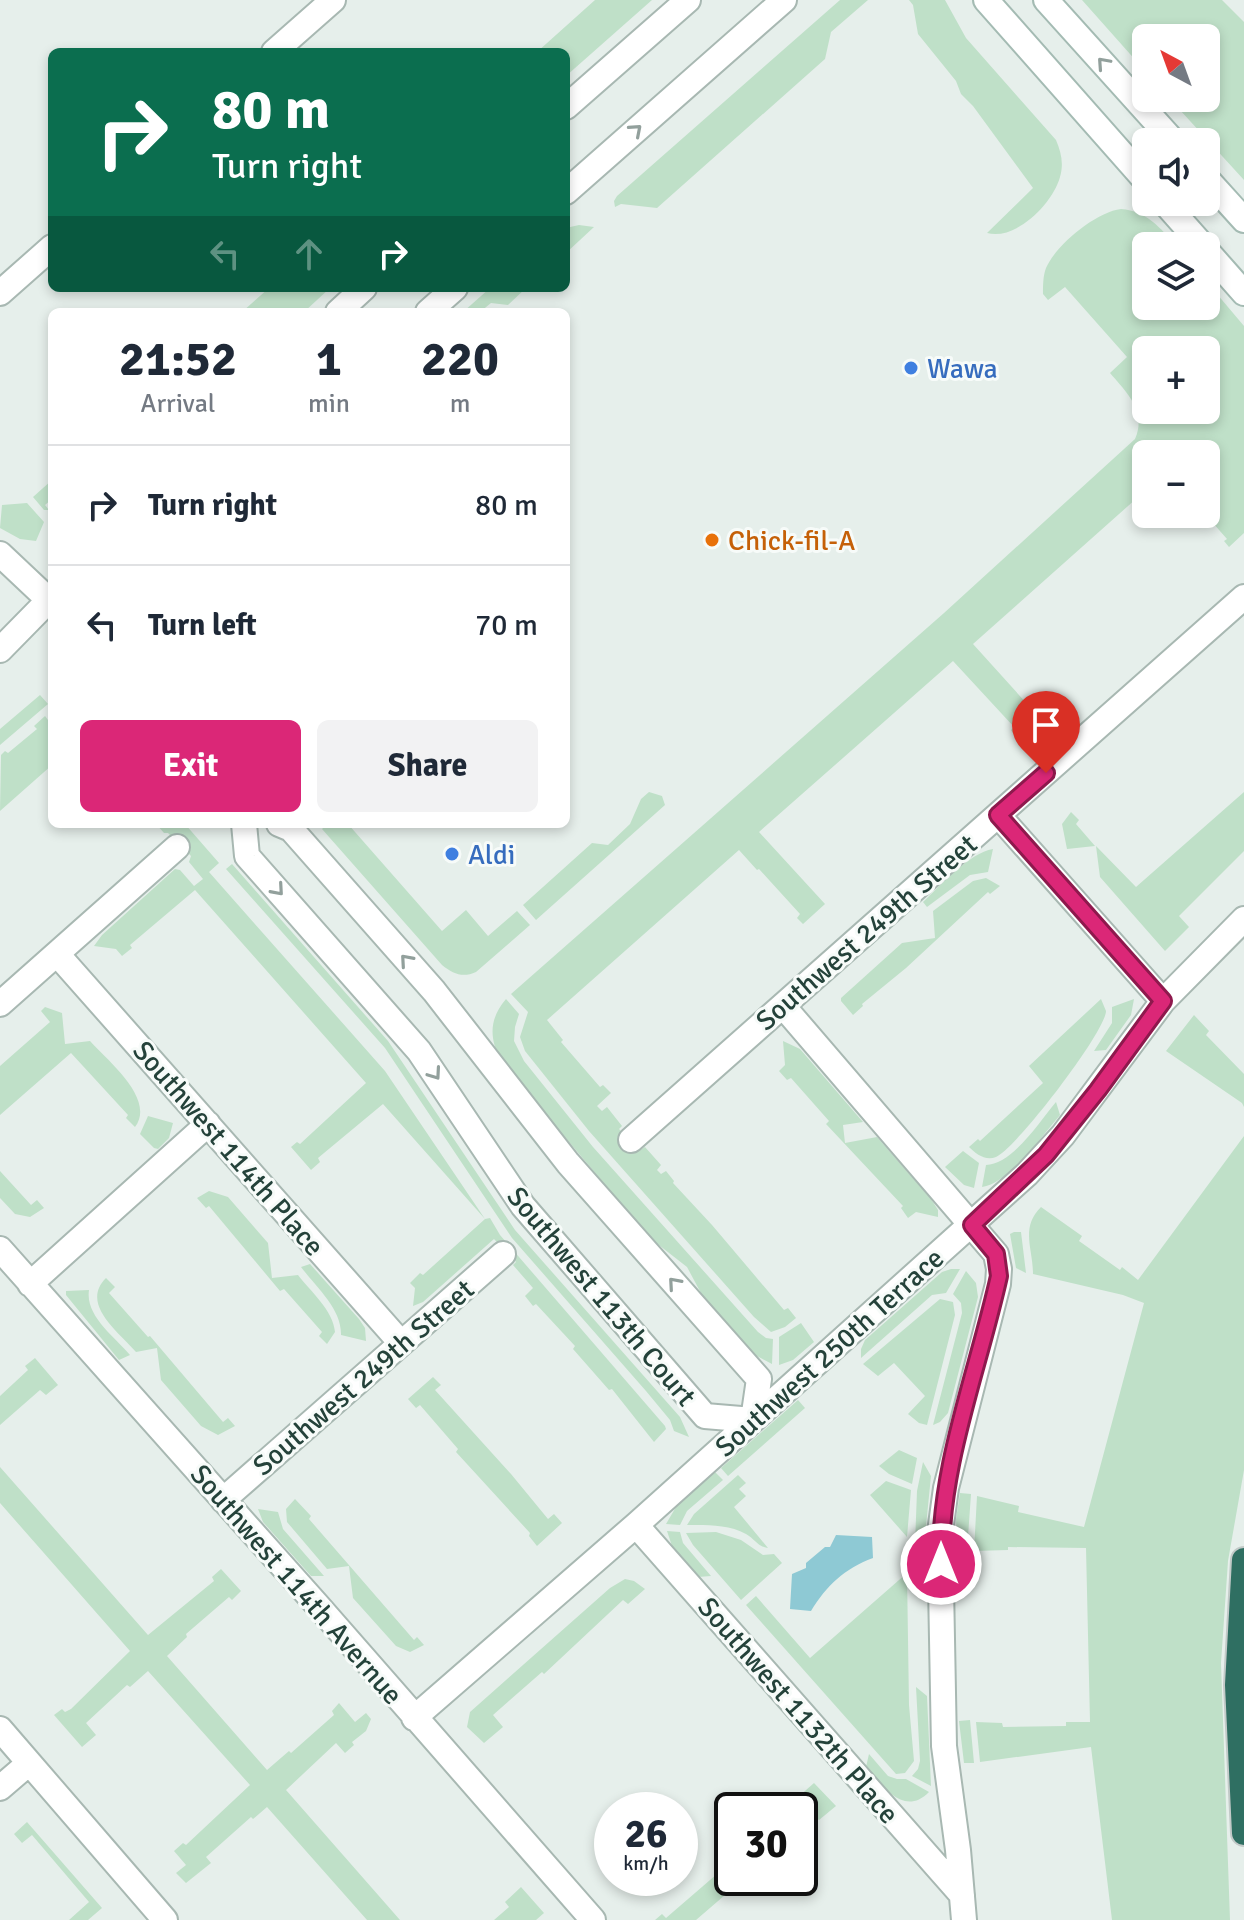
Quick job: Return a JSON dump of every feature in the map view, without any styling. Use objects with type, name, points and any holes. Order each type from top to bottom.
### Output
[{"type":"highway","points":[[1244,1560],[1237,1653],[1244,1833]]},
{"type":"street","points":[[279,48],[333,0]]},
{"type":"street","points":[[570,103],[688,0]]},
{"type":"street","points":[[570,188],[784,0]]},
{"type":"street","points":[[986,0],[1132,165]]},
{"type":"street","points":[[1046,0],[1161,128]]},
{"type":"street","points":[[1220,193],[1244,220]]},
{"type":"street","points":[[1176,216],[1190,232]]},
{"type":"street","points":[[0,293],[48,251]]},
{"type":"street","points":[[1220,266],[1244,293]]},
{"type":"street","points":[[342,308],[360,292]]},
{"type":"street","points":[[432,308],[450,292]]},
{"type":"street","points":[[0,554],[48,597]]},
{"type":"street","name":"Southwest 249th Street","points":[[631,1140],[1244,597]]},
{"type":"street","points":[[0,650],[48,603]]},
{"type":"street","points":[[998,815],[1163,1001]]},
{"type":"street","name":"Southwest 113th Court","points":[[244,828],[247,856],[419,1051],[511,1189],[549,1236],[705,1416],[753,1420]]},
{"type":"street","points":[[289,828],[434,991],[568,1163],[759,1379],[753,1420]]},
{"type":"street","points":[[0,1004],[177,847]]},
{"type":"street","name":"Southwest 250th Terrace","points":[[414,1718],[636,1525],[1046,1155],[1163,1001],[1244,919]]},
{"type":"street","name":"Southwest 114th Place","points":[[57,954],[401,1343]]},
{"type":"street","points":[[783,1006],[996,1254],[999,1276],[947,1480],[940,1532],[944,1746],[964,1920]]},
{"type":"street","points":[[30,1284],[208,1124]]},
{"type":"street","name":"Southwest 114th Avernue","points":[[0,1249],[593,1920]]},
{"type":"street","name":"Southwest 249th Street","points":[[223,1500],[503,1254]]},
{"type":"street","name":"Southwest 1132th Place","points":[[636,1525],[962,1895]]},
{"type":"street","points":[[0,1729],[156,1917]]},
{"type":"street","points":[[0,1788],[29,1763]]},
{"type":"green space","points":[[595,0],[652,0],[570,72],[570,48],[541,48]]},
{"type":"green space","points":[[840,0],[868,0],[831,32],[825,59],[657,208],[621,204],[615,207],[617,196]]},
{"type":"green space","points":[[909,0],[945,0],[966,38],[1056,140],[1062,162],[1056,187],[1050,198],[1021,226],[998,234],[987,233],[1033,188],[918,34],[913,5]]},
{"type":"green space","points":[[1082,0],[1222,0],[1244,22],[1244,180],[1220,154],[1220,128],[1196,128],[1182,112],[1220,112],[1220,24],[1132,24],[1132,56]]},
{"type":"green space","points":[[1121,209],[1130,210],[1132,216],[1146,217],[1164,232],[1132,232],[1132,320],[1220,320],[1220,298],[1244,326],[1244,533],[1229,547],[1224,541],[1227,539],[1217,528],[1220,528],[1220,440],[1134,440],[1139,424],[1220,424],[1220,336],[1132,336],[1132,401],[1110,373],[1127,357],[1065,287],[1048,300],[1043,294],[1046,268],[1051,259],[1078,231],[1100,216]]},
{"type":"green space","points":[[579,225],[594,227],[570,249],[570,227]]},
{"type":"green space","points":[[264,292],[326,292],[308,308],[246,308]]},
{"type":"green space","points":[[486,292],[522,292],[508,305],[491,303],[485,308],[468,308]]},
{"type":"green space","points":[[1132,442],[1132,502],[973,644],[1038,716],[1015,736],[1011,730],[1014,727],[953,661],[759,832],[825,904],[803,924],[797,918],[800,914],[739,850],[547,1020],[563,1040],[561,1042],[600,1087],[603,1085],[611,1093],[597,1106],[602,1111],[607,1107],[622,1126],[619,1129],[640,1150],[645,1147],[661,1165],[657,1170],[661,1174],[666,1171],[673,1183],[784,1310],[788,1308],[796,1318],[785,1327],[771,1332],[754,1317],[589,1131],[525,1051],[520,1037],[528,1012],[511,994],[944,613]]},
{"type":"green space","points":[[48,484],[48,502],[45,505],[48,510],[44,510],[33,497]]},
{"type":"green space","points":[[27,503],[44,522],[36,541],[20,539],[0,528],[2,505]]},
{"type":"green space","points":[[40,695],[48,704],[0,745],[0,729]]},
{"type":"green space","points":[[45,716],[48,720],[48,769],[0,811],[1,755],[5,751],[8,753],[37,729],[34,726]]},
{"type":"green space","points":[[649,792],[662,796],[665,805],[536,920],[523,905],[592,843],[608,845],[630,824],[641,799]]},
{"type":"green space","points":[[1244,792],[1244,851],[1179,916],[1189,927],[1165,951],[1100,877],[1096,846],[1136,887]]},
{"type":"green space","points":[[1071,812],[1079,820],[1076,824],[1095,846],[1067,849],[1062,824]]},
{"type":"green space","points":[[160,828],[188,828],[219,863],[209,872],[385,1071],[485,1219],[383,1104],[318,1158],[320,1162],[311,1170],[291,1147],[297,1142],[300,1144],[366,1083],[195,890],[130,945],[132,948],[122,956],[116,949],[94,946],[102,935],[175,869],[180,870],[194,886],[203,879],[189,862],[191,856],[168,833]]},
{"type":"green space","points":[[352,828],[442,931],[466,910],[488,936],[517,911],[530,925],[476,972],[467,975],[454,973],[442,965],[322,829]]},
{"type":"green space","points":[[993,849],[988,872],[970,875],[927,907],[923,902],[956,871],[974,857]]},
{"type":"green space","points":[[232,864],[388,1041],[515,1230],[680,1417],[689,1437],[674,1431],[670,1420],[646,1391],[512,1238],[385,1048],[226,869]]},
{"type":"green space","points":[[986,878],[1000,886],[990,894],[988,892],[853,1015],[841,998],[902,943],[935,938],[933,911],[973,881]]},
{"type":"green space","points":[[506,999],[519,1014],[514,1041],[524,1061],[593,1147],[758,1332],[773,1339],[772,1364],[755,1355],[702,1295],[687,1267],[655,1242],[632,1217],[501,1061],[494,1044],[493,1029],[496,1014]]},
{"type":"green space","points":[[1101,999],[1106,1011],[1092,1041],[1022,1134],[992,1158],[984,1157],[969,1147],[978,1139],[980,1141],[1043,1083],[1029,1066]]},
{"type":"green space","points":[[1134,999],[1131,1015],[1106,1050],[1094,1051],[1112,1023],[1112,1007]]},
{"type":"green space","points":[[45,1007],[62,1013],[65,1044],[90,1041],[127,1081],[139,1105],[140,1116],[135,1127],[126,1118],[128,1115],[71,1053],[0,1115],[0,1066],[50,1022],[41,1011]]},
{"type":"green space","points":[[1194,1015],[1209,1031],[1206,1035],[1244,1074],[1244,1107],[1166,1051]]},
{"type":"green space","points":[[783,1041],[800,1049],[863,1122],[843,1125],[845,1143],[877,1137],[931,1199],[938,1210],[938,1217],[916,1212],[908,1218],[901,1208],[903,1206],[826,1124],[829,1121],[791,1078],[787,1080],[779,1071],[785,1065]]},
{"type":"green space","points":[[1056,1102],[1060,1115],[1035,1146],[1003,1177],[982,1187],[986,1165],[1006,1158],[1015,1150]]},
{"type":"green space","points":[[148,1116],[173,1123],[169,1138],[158,1149],[140,1134]]},
{"type":"green space","points":[[1244,1136],[1244,1470],[1228,1561],[1221,1663],[1230,1920],[1112,1920],[1091,1747],[980,1762],[976,1722],[1002,1723],[1003,1727],[1066,1726],[1066,1722],[1090,1722],[1086,1548],[1008,1547],[1008,1550],[974,1551],[977,1496],[1019,1506],[1018,1512],[1084,1527],[1144,1303],[1123,1295],[1033,1274],[1029,1231],[1035,1215],[1041,1207],[1082,1236],[1079,1241],[1138,1280]]},
{"type":"green space","points":[[963,1151],[979,1163],[974,1188],[964,1185],[945,1167]]},
{"type":"green space","points":[[0,1171],[31,1205],[37,1200],[44,1208],[30,1217],[15,1214],[0,1198]]},
{"type":"green space","points":[[209,1191],[228,1197],[268,1243],[272,1278],[298,1275],[321,1302],[335,1332],[327,1344],[319,1336],[322,1332],[284,1289],[280,1291],[209,1206],[206,1208],[197,1198]]},
{"type":"green space","points":[[490,1218],[500,1235],[665,1426],[666,1429],[654,1442],[612,1389],[609,1390],[573,1349],[575,1346],[525,1296],[533,1288],[513,1265],[516,1262],[494,1239],[423,1302],[413,1306],[415,1288],[410,1283]]},
{"type":"green space","points":[[1021,1232],[1026,1273],[1016,1268],[1010,1234]]},
{"type":"green space","points":[[310,1264],[359,1319],[365,1328],[366,1341],[341,1335],[333,1307],[301,1267]]},
{"type":"green space","points":[[960,1269],[946,1293],[932,1295],[861,1358],[865,1340],[942,1272]]},
{"type":"green space","points":[[966,1271],[976,1283],[978,1297],[948,1413],[933,1425],[962,1313],[961,1303],[953,1294]]},
{"type":"green space","points":[[106,1278],[115,1287],[109,1293],[223,1422],[228,1418],[235,1426],[218,1435],[201,1426],[161,1380],[157,1348],[136,1352],[104,1317],[97,1298]]},
{"type":"green space","points":[[89,1290],[89,1300],[96,1317],[130,1355],[119,1360],[66,1295],[66,1291]]},
{"type":"green space","points":[[940,1299],[953,1302],[955,1315],[927,1425],[908,1414],[925,1396],[894,1363],[878,1376],[863,1364]]},
{"type":"green space","points":[[801,1323],[814,1342],[793,1360],[779,1365],[779,1337]]},
{"type":"green space","points":[[35,1358],[58,1385],[46,1395],[40,1390],[0,1425],[0,1396],[28,1370],[25,1366]]},
{"type":"green space","points":[[433,1377],[441,1385],[435,1390],[548,1519],[554,1514],[562,1523],[537,1546],[530,1533],[456,1452],[458,1449],[420,1405],[416,1408],[408,1399]]},
{"type":"green space","points":[[798,1400],[805,1408],[728,1476],[721,1468]]},
{"type":"green space","points":[[899,1450],[917,1458],[912,1484],[879,1466]]},
{"type":"green space","points":[[923,1462],[931,1476],[925,1536],[915,1544],[917,1491]]},
{"type":"green space","points":[[0,1467],[148,1635],[214,1581],[212,1577],[221,1569],[241,1591],[232,1600],[229,1597],[186,1634],[187,1637],[167,1656],[267,1770],[334,1715],[332,1711],[339,1703],[355,1722],[366,1713],[371,1719],[366,1731],[352,1742],[354,1745],[345,1753],[336,1743],[286,1790],[400,1920],[367,1920],[267,1807],[253,1819],[251,1817],[206,1857],[211,1863],[186,1883],[176,1873],[186,1865],[174,1851],[183,1843],[186,1845],[250,1785],[148,1671],[130,1687],[127,1685],[86,1723],[96,1735],[82,1747],[54,1715],[62,1709],[65,1712],[71,1709],[130,1651],[0,1503]]},
{"type":"green space","points":[[715,1472],[723,1480],[687,1511],[680,1525],[666,1524],[676,1507]]},
{"type":"green space","points":[[738,1475],[746,1483],[739,1489],[746,1496],[734,1507],[768,1548],[732,1528],[687,1525],[694,1514]]},
{"type":"green space","points":[[886,1481],[911,1490],[907,1537],[870,1495]]},
{"type":"green space","points":[[960,1493],[971,1494],[967,1551],[957,1550],[956,1519]]},
{"type":"green space","points":[[295,1499],[414,1640],[417,1637],[424,1645],[410,1652],[396,1646],[353,1598],[349,1566],[327,1569],[287,1522],[286,1509]]},
{"type":"green space","points":[[258,1509],[278,1512],[283,1529],[324,1576],[311,1576],[263,1522]]},
{"type":"green space","points":[[667,1531],[680,1532],[683,1543],[711,1576],[698,1577],[673,1549]]},
{"type":"green space","points":[[716,1532],[741,1540],[763,1555],[774,1554],[782,1563],[741,1600],[686,1533]]},
{"type":"green space","points":[[907,1573],[909,1705],[914,1761],[905,1773],[896,1774],[746,1605],[756,1596],[810,1658]]},
{"type":"green space","points":[[625,1579],[645,1589],[628,1604],[623,1600],[544,1674],[542,1672],[493,1715],[503,1727],[484,1743],[467,1727],[470,1712],[610,1588]]},
{"type":"green space","points":[[916,1687],[927,1696],[931,1786],[912,1776],[920,1761]]},
{"type":"green space","points":[[970,1720],[974,1763],[964,1763],[959,1721]]},
{"type":"green space","points":[[869,1754],[888,1776],[906,1779],[929,1792],[911,1802],[894,1796],[866,1767]]},
{"type":"green space","points":[[814,1783],[836,1806],[819,1820],[818,1792],[804,1792]]},
{"type":"green space","points":[[27,1822],[102,1908],[88,1920],[69,1920],[89,1902],[32,1835],[22,1843],[14,1834]]},
{"type":"green space","points":[[714,1877],[714,1896],[724,1896],[696,1920],[655,1920],[662,1914],[666,1918],[692,1896],[698,1896],[698,1890]]},
{"type":"green space","points":[[521,1887],[544,1913],[536,1920],[494,1920],[509,1907],[505,1902]]},
{"type":"water","points":[[836,1535],[872,1537],[873,1558],[837,1579],[811,1611],[790,1609],[792,1574],[806,1568],[806,1563],[825,1547],[830,1547]]},
{"type":"place","name":"Wawa","points":[[911,368]]},
{"type":"place","name":"Chick-fil-A","points":[[712,540]]},
{"type":"place","name":"Aldi","points":[[452,854]]},
{"type":"route","points":[[941,1564],[940,1532],[946,1488],[999,1276],[996,1254],[972,1225],[1046,1155],[1163,1001],[998,815],[1046,773]]}]
